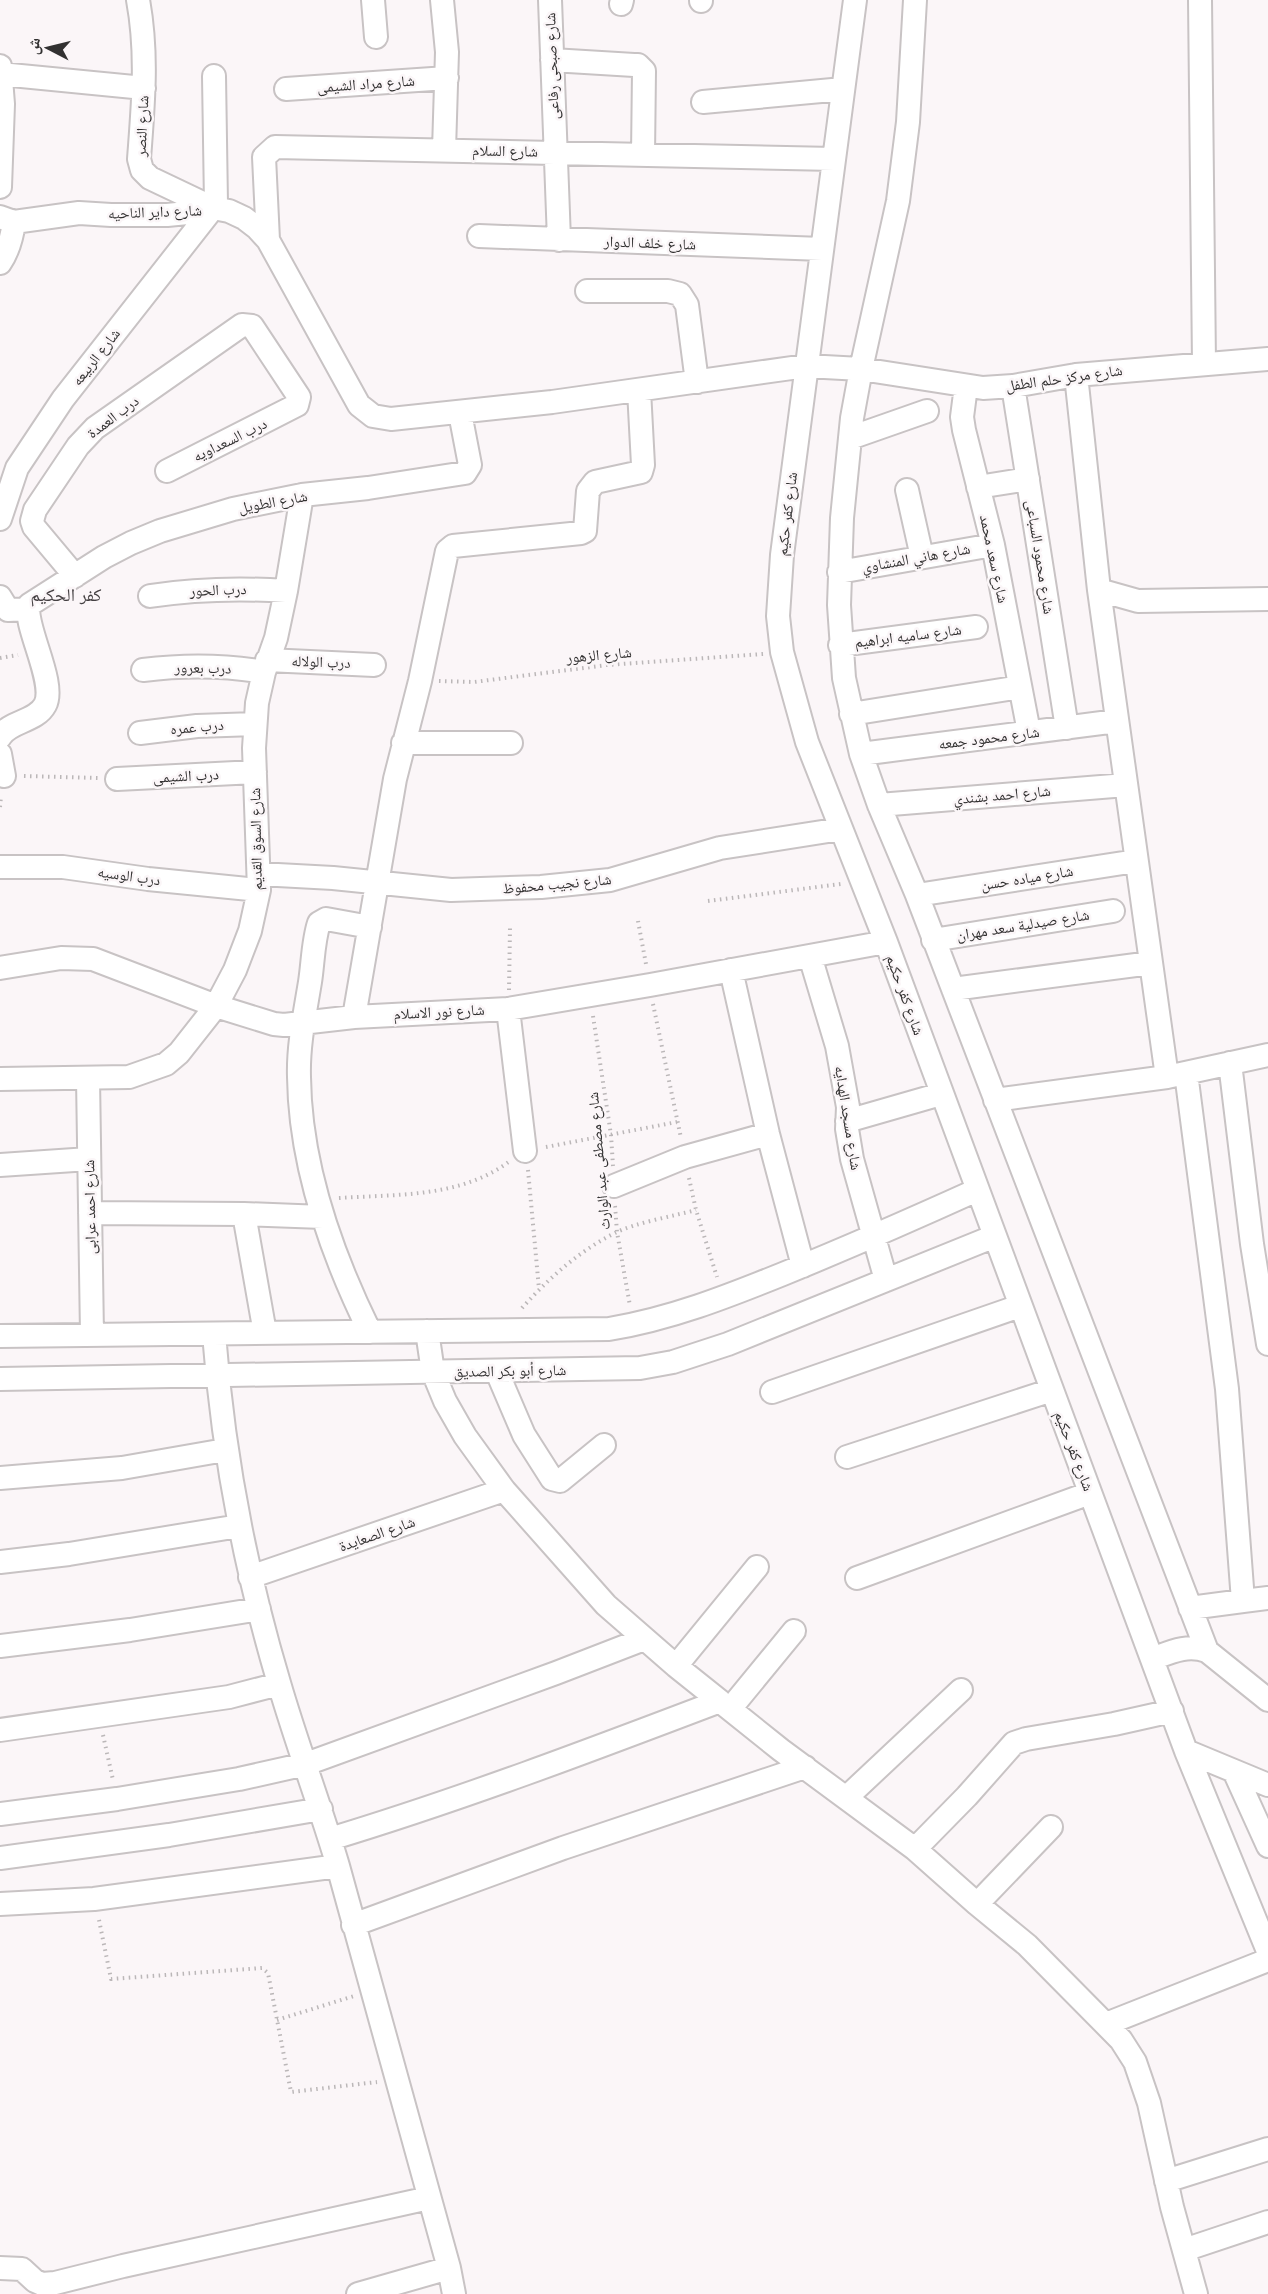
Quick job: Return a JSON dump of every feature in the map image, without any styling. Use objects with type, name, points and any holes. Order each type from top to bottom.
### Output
[{"type":"street","name":"شارع النصر","points":[[138,0],[145,47],[139,159],[142,170],[150,178],[213,208]]},
{"type":"street","points":[[373,0],[376,37]]},
{"type":"street","points":[[442,0],[446,29],[447,78],[444,150]]},
{"type":"street","name":"شارع صبحى رفاعى","points":[[550,0],[559,240]]},
{"type":"street","name":"شارع كفر حكيم","points":[[855,0],[778,590],[782,652],[807,742],[886,942],[1186,1751],[1268,1951]]},
{"type":"street","points":[[915,0],[908,122],[898,201],[861,369],[850,438],[839,572],[840,645],[850,714],[879,805],[917,895],[1207,1651]]},
{"type":"street","points":[[1200,0],[1204,363]]},
{"type":"street","points":[[552,60],[634,64],[642,68],[644,71],[643,154]]},
{"type":"street","points":[[0,66],[3,104],[0,187]]},
{"type":"street","points":[[0,74],[144,88]]},
{"type":"street","name":"شارع داير الناحيه","points":[[7,220],[79,213],[189,214],[213,208],[216,204],[214,76]]},
{"type":"street","name":"شارع مراد الشيمى","points":[[286,89],[447,78]]},
{"type":"street","points":[[703,102],[843,89]]},
{"type":"street","name":"شارع السلام","points":[[268,240],[264,157],[274,147],[834,159]]},
{"type":"street","points":[[213,208],[229,211],[244,218],[268,240]]},
{"type":"street","name":"شارع الربيعه","points":[[0,519],[17,468],[63,399],[213,208]]},
{"type":"street","points":[[0,263],[6,255],[12,237],[7,220]]},
{"type":"street","name":"شارع خلف الدوار","points":[[479,236],[822,249]]},
{"type":"street","name":"شارع مركز حلم الطفل","points":[[268,240],[359,405],[365,412],[382,419],[460,413],[806,366],[861,369],[983,388],[1013,386],[1076,375],[1268,359]]},
{"type":"street","points":[[587,291],[668,291],[680,294],[687,305],[697,382]]},
{"type":"street","name":"درب العمدة","points":[[75,576],[32,521],[35,510],[78,446],[95,428],[242,325],[252,326],[299,396],[294,409]]},
{"type":"street","points":[[1076,375],[1099,590],[1151,963],[1176,1075],[1227,1389],[1243,1601]]},
{"type":"street","name":"شارع سعد محمد","points":[[966,386],[963,404],[964,430],[993,545],[1029,732]]},
{"type":"street","name":"شارع محمود السباعى","points":[[1013,386],[1067,728]]},
{"type":"street","points":[[354,1017],[376,882],[403,743],[420,681],[447,551],[453,546],[553,537],[585,531],[588,491],[591,486],[595,482],[641,472],[643,465],[639,390]]},
{"type":"street","name":"درب السعداويه","points":[[167,471],[294,409]]},
{"type":"street","points":[[850,438],[927,411]]},
{"type":"street","name":"شارع الطويل","points":[[33,604],[131,543],[160,531],[233,509],[302,495],[368,488],[465,473],[470,465],[460,413]]},
{"type":"street","points":[[978,487],[1028,479]]},
{"type":"street","points":[[907,490],[922,557]]},
{"type":"street","name":"شارع السوق القديم","points":[[0,1079],[129,1077],[166,1064],[180,1053],[216,1006],[239,960],[250,931],[259,882],[255,772],[256,703],[276,638],[302,495]]},
{"type":"street","name":"شارع هاني المنشاوي","points":[[839,572],[993,545]]},
{"type":"street","name":"درب الحور","points":[[150,596],[195,589],[241,588],[286,591]]},
{"type":"street","points":[[1099,590],[1138,601],[1268,599]]},
{"type":"street","points":[[0,597],[8,610],[33,604],[47,700],[41,710],[7,729],[0,737]]},
{"type":"street","name":"شارع ساميه ابراهيم","points":[[840,645],[976,627]]},
{"type":"street","name":"درب الولاله","points":[[266,666],[374,665]]},
{"type":"street","name":"درب بعرور","points":[[143,670],[199,666],[266,666]]},
{"type":"street","points":[[850,714],[1020,687]]},
{"type":"street","name":"شارع محمود جمعه","points":[[861,754],[1117,721]]},
{"type":"street","name":"درب عمره","points":[[140,733],[197,726],[255,724]]},
{"type":"street","points":[[403,743],[511,743]]},
{"type":"street","points":[[0,754],[4,776]]},
{"type":"street","name":"درب الشيمى","points":[[117,779],[255,772]]},
{"type":"street","name":"شارع احمد بشندي","points":[[879,805],[1126,785]]},
{"type":"street","name":"شارع نجيب محفوظ","points":[[259,882],[376,882],[451,890],[541,887],[627,876],[690,855],[720,848],[841,830]]},
{"type":"street","name":"شارع مياده حسن","points":[[917,895],[1136,861]]},
{"type":"street","name":"درب الوسيه","points":[[0,867],[63,867],[148,879],[259,882]]},
{"type":"street","name":"شارع صيدلية سعد مهران","points":[[933,940],[1113,911]]},
{"type":"street","points":[[370,927],[326,919],[319,923],[303,1023],[299,1069],[305,1142],[320,1208],[347,1286],[370,1332]]},
{"type":"street","name":"شارع نور الاسلام","points":[[0,968],[61,958],[93,959],[216,1006],[274,1024],[354,1017],[508,1009],[886,942]]},
{"type":"street","name":"شارع مسجد الهدايه","points":[[810,956],[837,1046],[848,1107],[847,1121],[852,1159],[886,1280]]},
{"type":"street","points":[[953,989],[1151,963]]},
{"type":"street","points":[[731,970],[768,1134],[803,1266]]},
{"type":"street","points":[[508,1009],[525,1151]]},
{"type":"street","points":[[995,1100],[1176,1075],[1268,1055]]},
{"type":"street","points":[[1230,1063],[1251,1232],[1268,1344]]},
{"type":"street","name":"شارع احمد عرابى","points":[[88,1078],[93,1335]]},
{"type":"street","points":[[847,1121],[942,1094]]},
{"type":"street","points":[[614,1186],[685,1157],[768,1134]]},
{"type":"street","points":[[0,1165],[89,1159]]},
{"type":"street","points":[[0,1336],[609,1329],[633,1325],[723,1298],[874,1237],[977,1190]]},
{"type":"street","points":[[90,1213],[244,1214],[320,1208]]},
{"type":"street","points":[[244,1214],[265,1334]]},
{"type":"street","name":"شارع أبو بكر الصديق","points":[[0,1379],[640,1368],[673,1362],[728,1344],[994,1236]]},
{"type":"street","points":[[772,1392],[1020,1306]]},
{"type":"street","points":[[427,1331],[433,1372],[445,1401],[465,1436],[504,1490],[606,1605],[725,1705],[915,1849],[1027,1945],[1121,2040],[1135,2062],[1149,2103],[1166,2181],[1196,2294]]},
{"type":"street","points":[[214,1334],[225,1450],[250,1577],[279,1684],[338,1866],[454,2294]]},
{"type":"street","points":[[497,1372],[524,1435],[552,1479],[560,1480],[604,1445]]},
{"type":"street","points":[[847,1457],[1052,1390]]},
{"type":"street","points":[[0,1478],[122,1468],[225,1450]]},
{"type":"street","name":"شارع الصعايدة","points":[[250,1577],[504,1490]]},
{"type":"street","points":[[857,1578],[1090,1493]]},
{"type":"street","points":[[0,1562],[69,1554],[239,1526]]},
{"type":"street","points":[[676,1666],[757,1567]]},
{"type":"street","points":[[1190,1608],[1268,1598]]},
{"type":"street","points":[[0,1646],[130,1630],[259,1609]]},
{"type":"street","points":[[330,1839],[415,1814],[725,1705],[794,1631]]},
{"type":"street","points":[[0,1814],[117,1799],[239,1779],[306,1764],[644,1639]]},
{"type":"street","points":[[1152,1659],[1185,1648],[1207,1651],[1268,1700]]},
{"type":"street","points":[[0,1730],[229,1697],[279,1684]]},
{"type":"street","points":[[847,1797],[961,1690]]},
{"type":"street","points":[[915,1849],[967,1796],[1014,1743],[1172,1712]]},
{"type":"street","points":[[1186,1751],[1268,1785]]},
{"type":"street","points":[[353,1925],[563,1848],[805,1767]]},
{"type":"street","points":[[1234,1771],[1268,1846]]},
{"type":"street","points":[[0,1858],[169,1835],[321,1809]]},
{"type":"street","points":[[977,1904],[1051,1827]]},
{"type":"street","points":[[0,1904],[93,1899],[338,1866]]},
{"type":"street","points":[[1106,2024],[1268,1960]]},
{"type":"street","points":[[1166,2181],[1268,2149]]},
{"type":"street","points":[[0,2268],[22,2269],[42,2284],[55,2283],[429,2198]]},
{"type":"street","points":[[1184,2250],[1268,2222]]},
{"type":"street","points":[[358,2294],[448,2268]]},
{"type":"path","name":"شارع الزهور","points":[[420,681],[474,682],[607,665],[782,652]]},
{"type":"path","points":[[4,776],[117,779]]},
{"type":"path","points":[[708,901],[861,881]]},
{"type":"path","points":[[638,921],[650,985]]},
{"type":"path","points":[[508,1009],[510,928]]},
{"type":"path","name":"شارع مصطفى عبد الوارث","points":[[590,994],[611,1135],[617,1232],[633,1325]]},
{"type":"path","points":[[320,1208],[461,1186],[500,1168],[525,1151],[677,1122]]},
{"type":"path","points":[[525,1151],[532,1199],[539,1289]]},
{"type":"path","points":[[501,1331],[539,1289],[574,1259],[617,1232],[696,1210]]},
{"type":"path","points":[[99,1716],[117,1799]]},
{"type":"path","points":[[93,1899],[104,1939],[111,1979],[262,1968],[268,1973],[291,2092],[396,2079]]},
{"type":"path","points":[[277,2020],[372,1991]]},
{"type":"district","name":"كفر الحكيم","points":[[66,595]]}]
